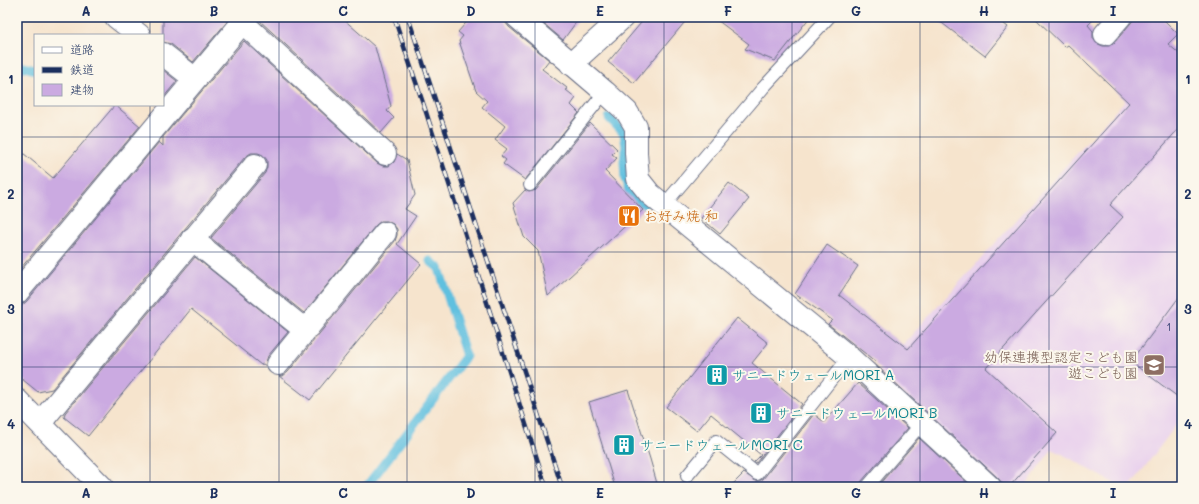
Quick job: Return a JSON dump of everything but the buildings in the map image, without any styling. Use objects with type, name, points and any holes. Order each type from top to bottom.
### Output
[{"type":"street","points":[[116,17],[138,34]]},
{"type":"street","points":[[517,17],[627,112],[636,127],[638,179],[650,194],[849,357],[990,487]]},
{"type":"street","points":[[572,64],[623,17]]},
{"type":"street","points":[[1105,34],[1120,17]]},
{"type":"street","points":[[17,293],[244,20],[385,154]]},
{"type":"street","points":[[164,55],[195,79]]},
{"type":"street","points":[[40,423],[255,165]]},
{"type":"street","points":[[278,364],[385,233]]},
{"type":"street","points":[[192,239],[305,330]]},
{"type":"street","points":[[17,400],[102,487]]},
{"type":"lane","points":[[664,205],[763,88],[829,17]]},
{"type":"lane","points":[[530,185],[605,92]]},
{"type":"lane","points":[[686,476],[716,441],[757,474],[849,357]]},
{"type":"lane","points":[[867,487],[922,423]]},
{"type":"shaded area","points":[[1182,38],[1182,417],[1130,487],[1121,487],[1052,449],[1025,487],[1002,487],[879,371]]},
{"type":"waterway","points":[[17,65],[34,70]]},
{"type":"waterway","points":[[609,118],[624,133],[626,146],[624,162],[625,179],[629,190],[644,204]]},
{"type":"waterway","points":[[366,487],[466,356],[439,268],[430,261]]},
{"type":"railway","points":[[394,17],[546,487]]},
{"type":"railway","points":[[408,17],[562,487]]},
{"type":"place","name":"お好み焼 和","points":[[629,216]]},
{"type":"place","name":"幼保連携型認定こども園 遊こども園","points":[[1154,365]]},
{"type":"place","name":"サニードウェールMORI A","points":[[717,375]]},
{"type":"place","name":"サニードウェールMORI B","points":[[761,413]]},
{"type":"place","name":"サニードウェールMORI C","points":[[624,445]]}]
